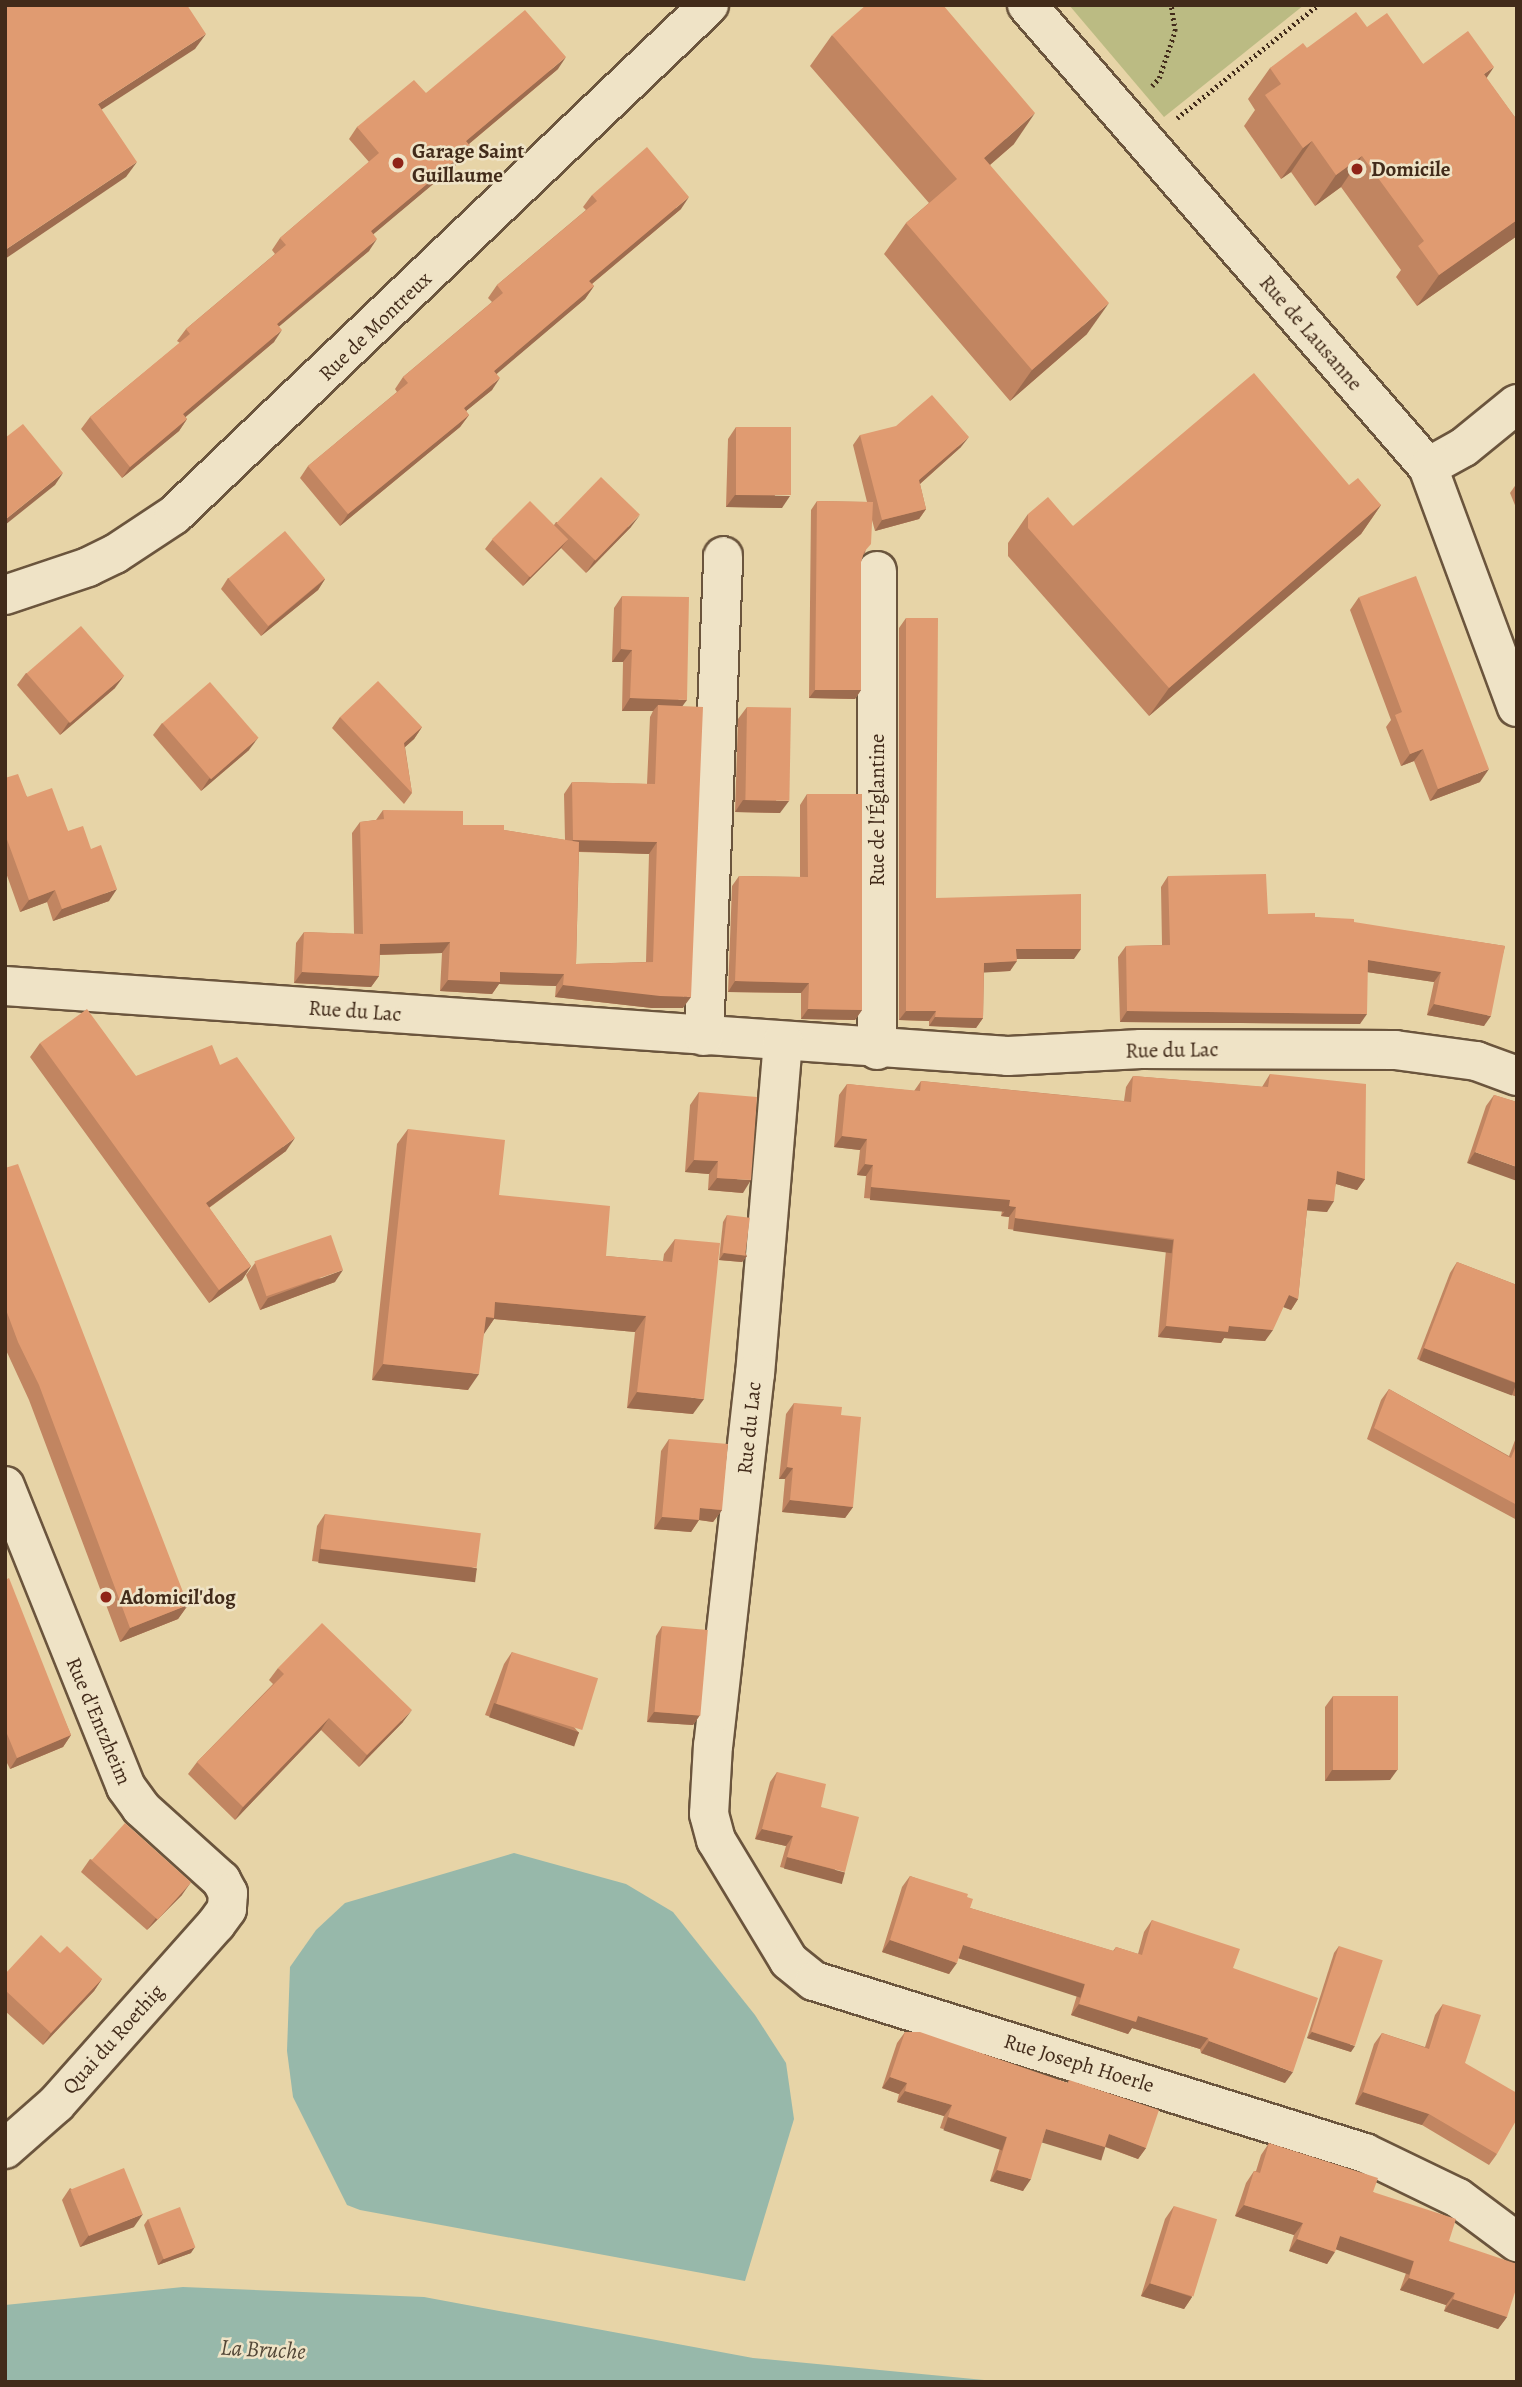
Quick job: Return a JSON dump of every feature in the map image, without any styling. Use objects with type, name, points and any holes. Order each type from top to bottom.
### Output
[{"type":"street","name":"Rue de Montreux","points":[[5,595],[55,580],[115,554],[174,515],[709,5]]},
{"type":"street","name":"Rue de Lausanne","points":[[1027,5],[1428,467],[1517,707]]},
{"type":"street","points":[[1428,467],[1464,447],[1517,404]]},
{"type":"street","points":[[704,1036],[723,556]]},
{"type":"street","name":"Rue de l'Églantine","points":[[877,571],[877,1049]]},
{"type":"street","name":"Rue du Lac","points":[[5,986],[877,1049],[1008,1056],[1142,1049],[1395,1051],[1476,1061],[1517,1076]]},
{"type":"street","name":"Rue du Lac","points":[[709,1814],[713,1745],[755,1373],[783,1041]]},
{"type":"street","name":"Rue d'Entzheim","points":[[5,1486],[112,1759],[126,1787],[141,1808],[221,1880],[228,1893],[227,1909],[216,1924]]},
{"type":"street","name":"Rue Joseph Hoerle","points":[[709,1814],[716,1840],[789,1961],[814,1981],[1365,2153],[1458,2199],[1517,2242]]},
{"type":"street","name":"Quai du Roethig","points":[[5,2149],[56,2104],[216,1924]]},
{"type":"path","points":[[1171,5],[1175,31],[1159,79],[1125,118],[1165,129],[1318,5]]},
{"type":"green space","points":[[1069,5],[1304,5],[1164,117]]},
{"type":"water","points":[[514,1853],[626,1884],[673,1912],[755,2015],[786,2063],[794,2119],[745,2281],[360,2210],[347,2205],[293,2097],[287,2051],[290,1967],[316,1930],[345,1903]]},
{"type":"water","name":"La Bruche","points":[[183,2287],[424,2297],[753,2358],[1005,2382],[5,2382],[5,2305]]},
{"type":"building","points":[[5,5],[187,5],[206,34],[98,104],[137,162],[5,250]]},
{"type":"building","points":[[866,5],[943,5],[1035,113],[984,158],[1109,303],[1032,370],[906,223],[957,179],[832,35]]},
{"type":"building","points":[[525,10],[566,57],[466,141],[471,147],[371,231],[377,239],[277,324],[282,330],[183,414],[187,419],[130,467],[90,417],[190,334],[186,329],[286,245],[280,238],[379,153],[357,127],[414,80],[426,93]]},
{"type":"building","points":[[1356,12],[1367,27],[1387,13],[1423,64],[1468,31],[1494,67],[1484,74],[1517,120],[1517,220],[1439,275],[1418,246],[1424,241],[1362,156],[1336,175],[1312,141],[1303,148],[1265,95],[1281,84],[1270,68],[1303,43],[1307,48]]},
{"type":"building","points":[[647,147],[689,197],[589,281],[594,286],[494,371],[500,378],[464,408],[469,415],[348,514],[308,466],[408,383],[403,377],[503,293],[497,285],[597,201],[592,195]]},
{"type":"building","points":[[1254,373],[1349,485],[1358,478],[1381,505],[1169,688],[1028,528],[1028,514],[1048,497],[1073,526]]},
{"type":"building","points":[[932,395],[969,437],[919,480],[926,509],[882,520],[860,435],[896,426]]},
{"type":"building","points":[[23,424],[63,473],[6,519],[5,438]]},
{"type":"building","points":[[736,427],[791,427],[791,495],[736,495]]},
{"type":"building","points":[[601,477],[640,515],[595,561],[557,523]]},
{"type":"building","points":[[530,501],[568,539],[530,577],[492,539]]},
{"type":"building","points":[[817,501],[873,502],[871,544],[864,552],[861,562],[861,690],[815,690]]},
{"type":"building","points":[[285,531],[325,578],[268,626],[228,579]]},
{"type":"building","points":[[1416,576],[1489,769],[1438,789],[1423,749],[1410,754],[1395,715],[1402,712],[1359,597]]},
{"type":"building","points":[[622,596],[689,597],[687,700],[630,698],[632,650],[621,649]]},
{"type":"building","points":[[906,618],[938,618],[936,898],[1081,894],[1081,949],[1016,949],[1017,961],[984,963],[983,1018],[935,1017],[936,1011],[906,1011]]},
{"type":"building","points":[[81,626],[124,676],[70,723],[27,673]]},
{"type":"building","points":[[378,681],[422,727],[404,743],[412,793],[340,717]]},
{"type":"building","points":[[210,682],[259,738],[211,779],[162,723]]},
{"type":"building","points":[[658,705],[703,707],[691,997],[563,985],[564,974],[500,972],[500,982],[448,980],[450,942],[380,944],[379,976],[302,972],[304,932],[363,934],[360,822],[384,819],[383,810],[463,811],[463,825],[504,825],[504,830],[579,842],[576,964],[653,962],[657,842],[573,840],[572,782],[655,784]]},
{"type":"building","points":[[747,707],[791,708],[789,801],[745,800]]},
{"type":"building","points":[[18,774],[27,797],[52,788],[68,831],[83,826],[91,849],[101,845],[117,889],[62,909],[55,890],[29,900],[5,834],[5,778]]},
{"type":"building","points":[[807,794],[862,794],[862,1010],[808,1009],[809,983],[735,981],[739,876],[808,877]]},
{"type":"building","points":[[1266,874],[1268,914],[1315,913],[1315,917],[1354,919],[1354,922],[1505,946],[1491,1016],[1434,1004],[1441,972],[1368,960],[1367,1014],[1127,1011],[1126,946],[1170,945],[1168,876]]},
{"type":"building","points":[[87,1009],[136,1076],[212,1045],[220,1065],[237,1057],[295,1138],[206,1203],[251,1266],[219,1290],[40,1043]]},
{"type":"building","points":[[1270,1074],[1366,1084],[1365,1179],[1337,1171],[1334,1201],[1308,1199],[1298,1299],[1289,1295],[1273,1330],[1229,1326],[1228,1332],[1166,1326],[1174,1239],[1015,1218],[1016,1207],[1009,1206],[1010,1200],[871,1187],[873,1165],[865,1164],[867,1139],[842,1136],[847,1084],[920,1091],[921,1081],[1131,1102],[1133,1076],[1268,1087]]},
{"type":"building","points":[[699,1092],[757,1097],[751,1180],[717,1178],[718,1161],[694,1160]]},
{"type":"building","points":[[1494,1095],[1517,1102],[1517,1167],[1475,1152]]},
{"type":"building","points":[[408,1129],[505,1140],[499,1195],[610,1206],[606,1256],[672,1262],[675,1239],[720,1243],[704,1399],[637,1392],[646,1316],[495,1302],[494,1318],[486,1317],[479,1374],[383,1364]]},
{"type":"building","points":[[18,1164],[188,1605],[130,1628],[39,1385],[5,1307],[5,1168]]},
{"type":"building","points":[[727,1215],[750,1218],[745,1256],[722,1253]]},
{"type":"building","points":[[331,1235],[343,1270],[266,1296],[254,1261]]},
{"type":"building","points":[[1457,1262],[1517,1285],[1517,1383],[1424,1348]]},
{"type":"building","points":[[1389,1389],[1511,1458],[1517,1444],[1517,1505],[1374,1428]]},
{"type":"building","points":[[794,1403],[842,1407],[841,1415],[861,1417],[853,1507],[790,1500],[793,1468],[787,1467]]},
{"type":"building","points":[[669,1439],[728,1444],[722,1510],[700,1508],[699,1520],[662,1517]]},
{"type":"building","points":[[325,1514],[481,1533],[477,1568],[321,1549]]},
{"type":"building","points":[[9,1578],[71,1735],[17,1758],[5,1729],[5,1580]]},
{"type":"building","points":[[322,1623],[412,1710],[367,1755],[329,1718],[243,1807],[197,1762],[284,1674],[278,1668]]},
{"type":"building","points":[[662,1626],[708,1630],[700,1716],[655,1712]]},
{"type":"building","points":[[512,1652],[598,1678],[582,1730],[496,1704]]},
{"type":"building","points":[[1333,1696],[1398,1696],[1398,1770],[1333,1770]]},
{"type":"building","points":[[777,1772],[826,1784],[821,1807],[859,1817],[845,1872],[787,1857],[793,1836],[762,1829]]},
{"type":"building","points":[[125,1823],[191,1883],[158,1920],[92,1860]]},
{"type":"building","points":[[910,1876],[968,1894],[967,1897],[973,1899],[970,1908],[1114,1951],[1116,1947],[1142,1955],[1152,1920],[1240,1949],[1233,1968],[1318,1998],[1293,2072],[1209,2041],[1208,2038],[1138,2016],[1136,2022],[1079,2004],[1085,1984],[963,1945],[957,1963],[890,1940]]},
{"type":"building","points":[[41,1935],[60,1953],[67,1946],[102,1979],[51,2033],[5,1990],[5,1974]]},
{"type":"building","points":[[1339,1946],[1383,1960],[1355,2046],[1311,2032]]},
{"type":"building","points":[[1443,2004],[1481,2015],[1465,2063],[1517,2093],[1517,2119],[1497,2154],[1429,2114],[1363,2092],[1382,2033],[1429,2049]]},
{"type":"building","points":[[905,2032],[920,2032],[1068,2083],[1069,2080],[1159,2110],[1146,2148],[1109,2134],[1105,2147],[1046,2129],[1031,2179],[997,2170],[1007,2137],[948,2117],[952,2105],[905,2091],[907,2083],[890,2077]]},
{"type":"building","points":[[1269,2143],[1378,2178],[1373,2192],[1456,2219],[1449,2241],[1517,2264],[1517,2286],[1507,2317],[1453,2299],[1455,2293],[1409,2278],[1414,2261],[1340,2236],[1335,2252],[1297,2239],[1303,2223],[1244,2205],[1254,2171],[1260,2173]]},
{"type":"building","points":[[124,2168],[143,2214],[89,2236],[70,2190]]},
{"type":"building","points":[[1174,2206],[1217,2219],[1193,2297],[1150,2283]]},
{"type":"building","points":[[180,2207],[195,2247],[164,2259],[148,2219]]},
{"type":"place","name":"Garage Saint Guillaume","points":[[398,163]]},
{"type":"place","name":"Domicile","points":[[1357,169]]},
{"type":"place","name":"Adomicil'dog","points":[[106,1597]]}]
